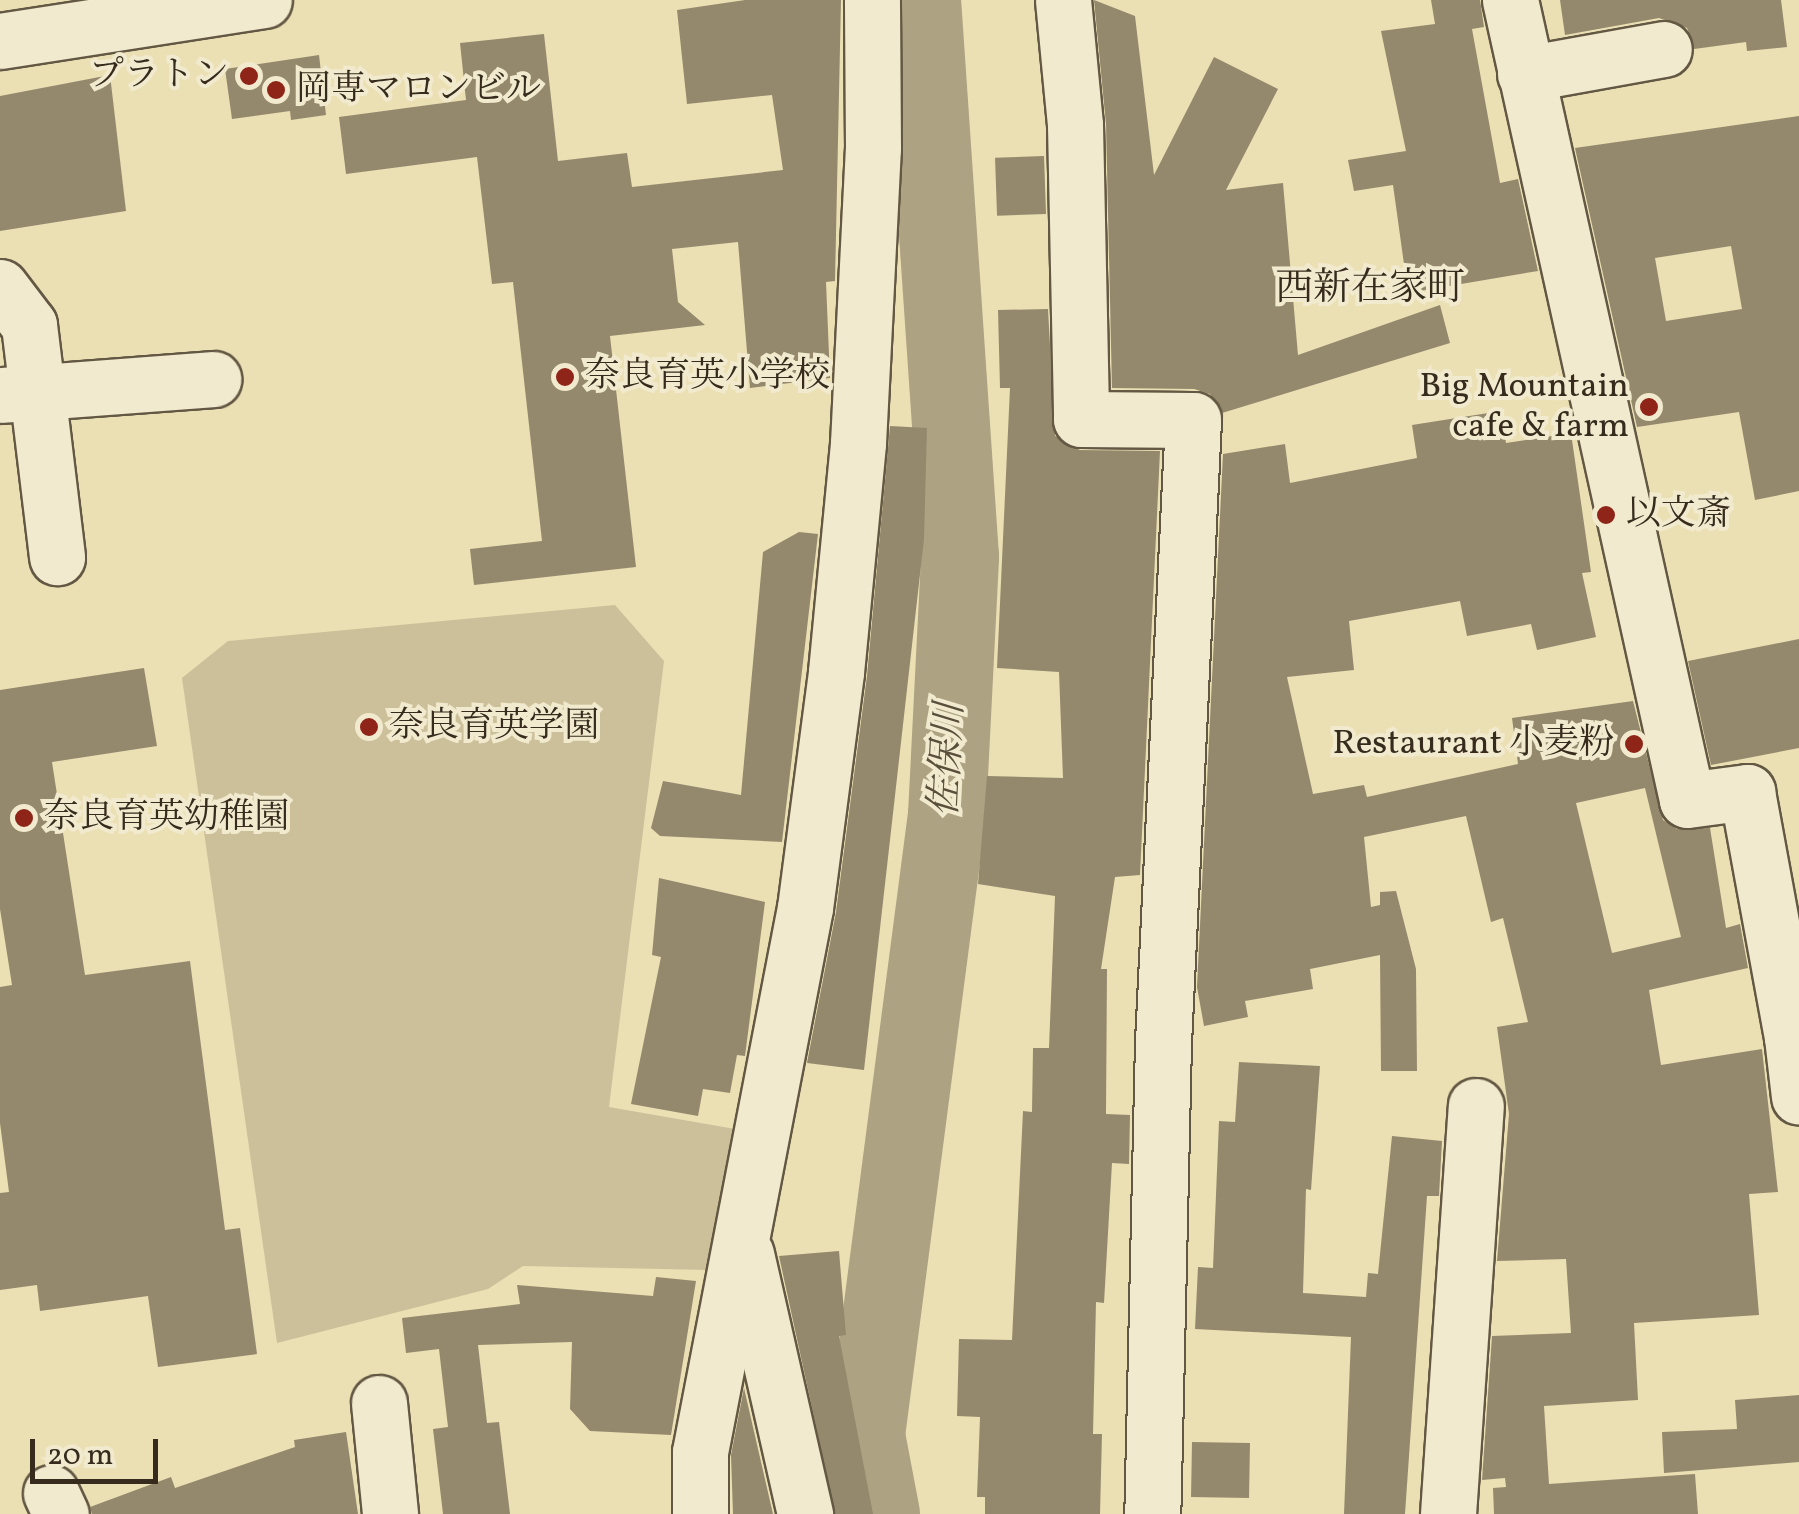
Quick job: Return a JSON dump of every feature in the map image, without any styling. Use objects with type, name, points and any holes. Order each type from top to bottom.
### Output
[{"type":"street","points":[[0,41],[264,0]]},
{"type":"street","points":[[700,1514],[700,1452],[806,908],[836,672],[859,424],[873,148],[872,0]]},
{"type":"street","points":[[1062,0],[1075,125],[1082,420],[1193,420],[1162,1042],[1152,1514]]},
{"type":"street","points":[[1510,0],[1687,800],[1747,792],[1796,1037],[1799,1097]]},
{"type":"street","points":[[1525,74],[1664,49]]},
{"type":"street","points":[[0,286],[29,325],[18,394],[58,558]]},
{"type":"street","points":[[18,394],[212,379]]},
{"type":"street","points":[[1448,1514],[1476,1106]]},
{"type":"street","points":[[741,1236],[805,1514]]},
{"type":"street","points":[[378,1403],[390,1514]]},
{"type":"shaded area","points":[[615,605],[664,661],[609,1107],[735,1129],[708,1270],[523,1266],[488,1289],[277,1343],[182,678],[228,641]]},
{"type":"building","points":[[745,0],[841,0],[835,281],[826,282],[830,378],[750,388],[738,242],[672,249],[678,302],[705,325],[610,336],[636,567],[474,585],[470,549],[542,541],[513,282],[492,284],[477,157],[346,174],[339,117],[466,100],[460,43],[544,34],[558,161],[627,153],[632,187],[783,170],[772,95],[687,104],[677,10]]},
{"type":"building","points":[[1094,0],[1135,16],[1154,175],[1214,57],[1278,89],[1226,190],[1283,183],[1298,355],[1440,305],[1450,343],[1222,413],[1210,394],[1194,389],[1112,388],[1106,124]]},
{"type":"building","points":[[1431,0],[1480,0],[1484,27],[1472,29],[1500,183],[1518,179],[1538,271],[1408,293],[1393,185],[1354,191],[1348,160],[1406,151],[1381,31],[1435,24]]},
{"type":"building","points":[[1560,0],[1781,0],[1787,47],[1747,51],[1746,42],[1694,49],[1687,28],[1659,18],[1565,35]]},
{"type":"building","name":"岡専マロンビル","points":[[319,55],[326,115],[291,120],[290,111],[232,119],[225,69]]},
{"type":"building","points":[[110,75],[126,211],[0,231],[0,96]]},
{"type":"building","points":[[1799,116],[1799,491],[1755,500],[1739,412],[1637,427],[1575,148]],"holes":[[[1731,246],[1742,309],[1666,321],[1655,258]]]},
{"type":"building","points":[[1044,156],[1046,214],[997,216],[995,158]]},
{"type":"building","points":[[1048,309],[1055,436],[1080,450],[1160,451],[1140,875],[1115,877],[1101,969],[1107,969],[1106,1114],[1130,1115],[1129,1164],[1112,1163],[1104,1303],[1096,1302],[1093,1434],[1102,1434],[1100,1514],[985,1514],[985,1497],[977,1497],[980,1417],[957,1416],[959,1339],[1012,1340],[1023,1111],[1032,1112],[1033,1048],[1049,1048],[1055,896],[978,884],[987,776],[1063,778],[1059,672],[997,668],[1010,388],[1000,388],[998,310]]},
{"type":"building","points":[[1501,411],[1506,443],[1571,433],[1591,572],[1582,573],[1596,637],[1537,650],[1531,624],[1467,636],[1460,601],[1349,621],[1354,670],[1287,677],[1313,794],[1364,785],[1367,797],[1518,764],[1512,718],[1633,701],[1663,820],[1677,829],[1710,828],[1726,928],[1740,924],[1748,968],[1649,990],[1661,1065],[1762,1049],[1778,1192],[1749,1194],[1759,1315],[1634,1323],[1638,1400],[1544,1406],[1549,1484],[1695,1474],[1698,1514],[1494,1514],[1493,1488],[1506,1487],[1505,1478],[1482,1480],[1492,1336],[1571,1333],[1566,1259],[1497,1261],[1509,1114],[1497,1027],[1528,1022],[1503,918],[1491,922],[1466,816],[1364,837],[1371,907],[1380,905],[1380,892],[1396,891],[1416,969],[1417,1071],[1381,1071],[1380,955],[1310,969],[1313,989],[1245,1001],[1248,1017],[1204,1026],[1197,987],[1223,454],[1285,444],[1290,483],[1417,458],[1412,425]],"holes":[[[1645,788],[1681,937],[1612,953],[1576,803]]]},
{"type":"building","points":[[890,426],[927,428],[924,539],[864,1070],[807,1063],[836,912],[867,676]]},
{"type":"building","points":[[799,532],[818,534],[782,842],[660,836],[651,828],[663,781],[741,795],[763,552]]},
{"type":"building","points":[[1799,639],[1799,748],[1711,765],[1688,661]]},
{"type":"building","points":[[144,668],[157,746],[52,762],[85,975],[190,961],[225,1230],[240,1228],[257,1354],[158,1367],[148,1296],[40,1311],[37,1285],[0,1290],[0,1193],[9,1192],[0,1123],[0,987],[12,985],[0,909],[0,690]]},
{"type":"building","points":[[659,878],[765,902],[745,1056],[737,1055],[730,1093],[703,1089],[698,1116],[631,1104],[661,957],[652,955]]},
{"type":"building","points":[[1239,1062],[1320,1066],[1311,1190],[1306,1189],[1303,1293],[1366,1297],[1368,1273],[1378,1274],[1392,1136],[1442,1141],[1439,1196],[1427,1196],[1405,1514],[1344,1514],[1351,1337],[1195,1329],[1198,1267],[1213,1268],[1219,1121],[1235,1122]]},
{"type":"building","points":[[839,1251],[846,1335],[839,1336],[873,1514],[835,1514],[779,1256]]},
{"type":"building","points":[[656,1277],[696,1281],[671,1435],[590,1431],[570,1409],[572,1342],[478,1345],[487,1423],[499,1422],[510,1514],[443,1514],[433,1429],[448,1427],[439,1349],[406,1353],[402,1318],[520,1304],[517,1285],[653,1296]]},
{"type":"building","points":[[744,1388],[773,1514],[733,1514],[731,1455]]},
{"type":"building","points":[[1799,1395],[1799,1462],[1664,1473],[1662,1432],[1737,1429],[1735,1400]]},
{"type":"building","points":[[346,1432],[358,1514],[92,1514],[90,1507],[171,1477],[175,1488],[295,1447],[294,1440]]},
{"type":"building","points":[[1192,1442],[1250,1443],[1249,1498],[1191,1497]]},
{"type":"waterway","name":"佐保川","points":[[881,1514],[866,1435],[947,815],[960,557],[922,0]]},
{"type":"place","name":"プラトン","points":[[249,76]]},
{"type":"place","name":"岡専マロンビル","points":[[276,90]]},
{"type":"place","name":"奈良育英小学校","points":[[565,377]]},
{"type":"place","name":"Big Mountain cafe & farm","points":[[1649,407]]},
{"type":"place","name":"以文斎","points":[[1606,515]]},
{"type":"place","name":"奈良育英学園","points":[[369,727]]},
{"type":"place","name":"Restaurant 小麦粉","points":[[1634,744]]},
{"type":"place","name":"奈良育英幼稚園","points":[[24,818]]},
{"type":"district","name":"西新在家町","points":[[1370,290]]}]
